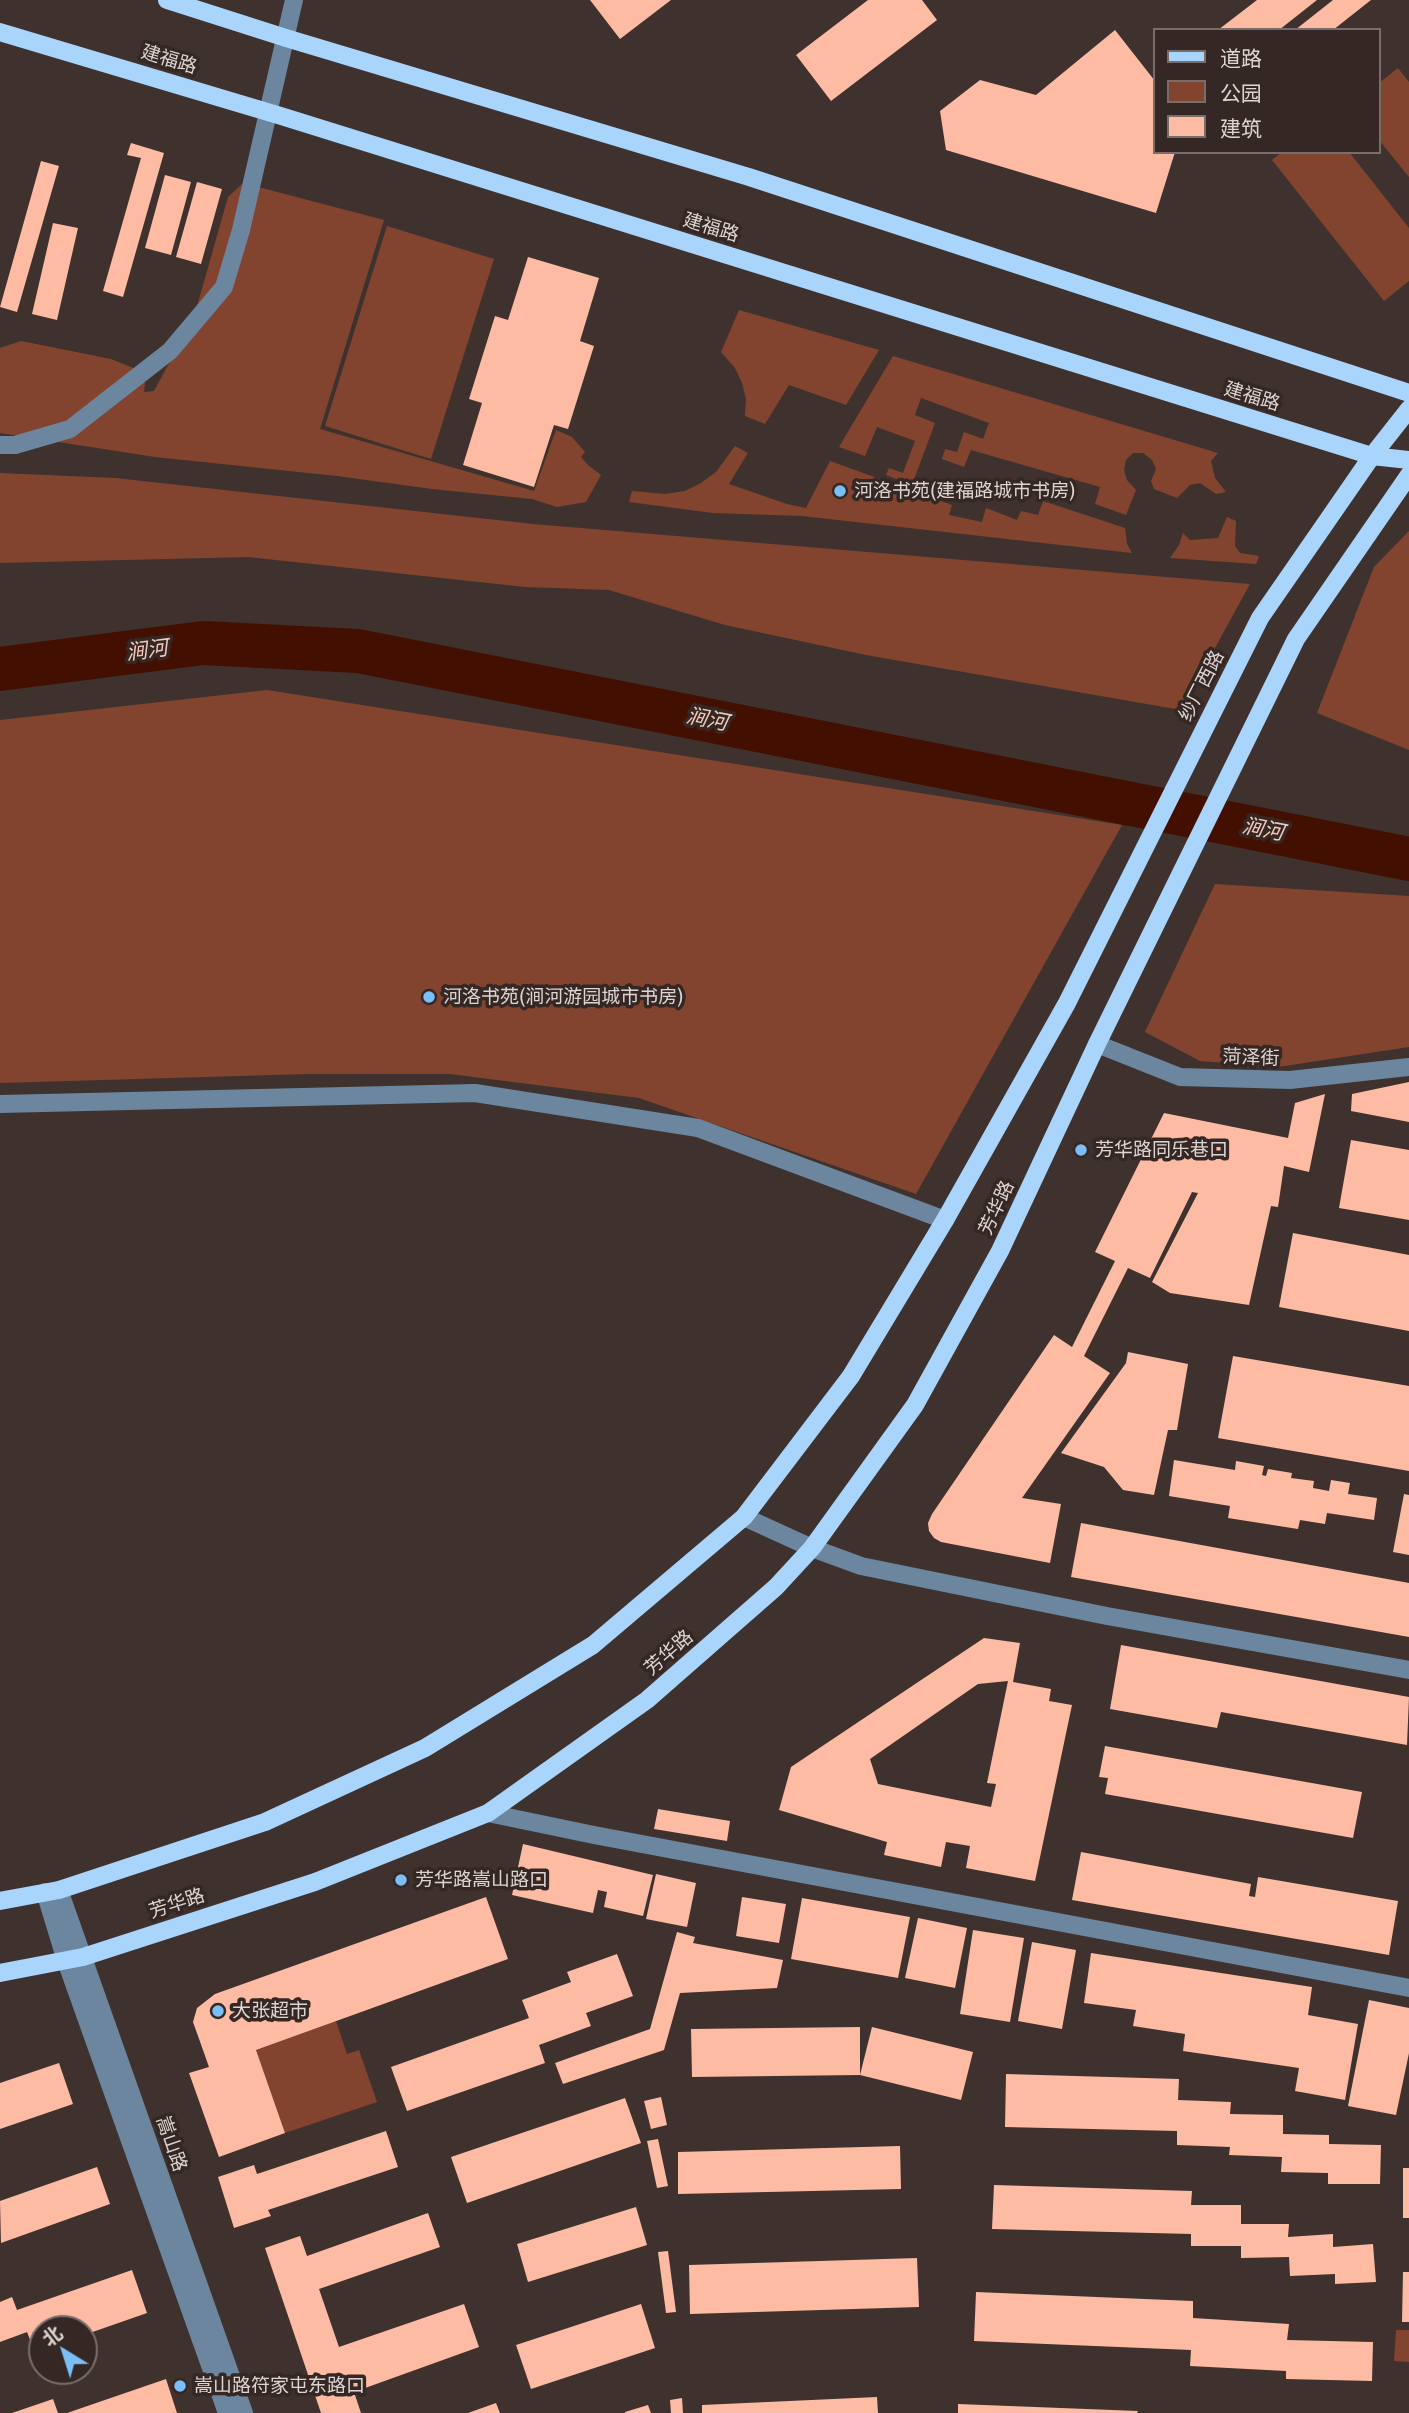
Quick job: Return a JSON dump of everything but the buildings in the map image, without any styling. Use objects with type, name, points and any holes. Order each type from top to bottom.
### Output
[{"type":"main road","points":[[167,0],[749,177],[1409,393]]},
{"type":"main road","name":"建福路","points":[[0,32],[267,112],[1372,456],[1409,460]]},
{"type":"main road","name":"纱厂西路","points":[[1066,1003],[1260,618],[1372,456],[1409,409]]},
{"type":"main road","points":[[1097,1044],[1296,639],[1409,475]]},
{"type":"main road","name":"芳华路","points":[[0,1901],[52,1891],[265,1822],[425,1748],[593,1645],[744,1517],[851,1376],[945,1220],[1066,1003]]},
{"type":"main road","name":"芳华路","points":[[0,1973],[75,1959],[315,1882],[488,1813],[647,1700],[776,1587],[812,1548],[915,1405],[1000,1251],[1097,1044]]},
{"type":"street","points":[[0,445],[15,445],[70,429],[170,351],[224,287],[241,229],[294,0]]},
{"type":"street","name":"菏泽街","points":[[1097,1044],[1180,1077],[1290,1080],[1409,1067]]},
{"type":"street","points":[[0,1104],[474,1093],[698,1128],[945,1220]]},
{"type":"street","points":[[744,1517],[812,1548],[861,1566],[1107,1616],[1409,1670]]},
{"type":"street","points":[[488,1813],[1409,1988]]},
{"type":"street","name":"嵩山路","points":[[52,1891],[227,2413]]},
{"type":"street","name":"嵩山路","points":[[75,1959],[244,2413]]},
{"type":"green space","points":[[1398,68],[1409,82],[1409,177],[1381,142],[1381,81]]},
{"type":"green space","points":[[1280,154],[1351,154],[1409,228],[1409,281],[1384,301],[1272,160]]},
{"type":"green space","points":[[243,183],[384,220],[320,429],[534,491],[556,430],[572,437],[585,452],[581,457],[601,475],[586,502],[557,507],[532,499],[155,457],[0,433],[0,348],[21,341],[111,359],[146,373],[144,392],[154,391],[194,317],[228,197]]},
{"type":"green space","points":[[387,226],[494,259],[431,459],[325,426]]},
{"type":"green space","points":[[739,310],[879,350],[846,405],[789,385],[765,424],[745,416],[746,399],[742,383],[735,368],[721,352]]},
{"type":"green space","points":[[893,356],[1218,453],[1211,461],[1215,478],[1226,492],[1216,494],[1200,483],[1190,485],[1177,498],[1154,489],[1151,481],[1156,469],[1152,460],[1143,453],[1133,453],[1126,460],[1124,470],[1127,480],[1136,490],[1126,515],[1095,504],[1100,487],[971,450],[964,467],[942,459],[945,449],[957,452],[964,432],[983,439],[989,423],[921,398],[915,415],[935,423],[912,485],[886,475],[889,468],[903,473],[915,441],[877,427],[865,456],[839,447]]},
{"type":"green space","points":[[735,446],[748,453],[729,484],[787,504],[806,508],[830,461],[952,505],[949,515],[982,522],[986,508],[1017,520],[1021,511],[1038,515],[1043,501],[1125,528],[1127,544],[1132,553],[802,516],[713,513],[629,502],[632,491],[665,494],[685,491],[701,483],[716,472]]},
{"type":"green space","points":[[0,473],[115,478],[533,524],[1250,584],[1181,710],[866,655],[725,625],[609,590],[525,587],[248,557],[0,563]]},
{"type":"green space","points":[[1227,517],[1236,521],[1235,546],[1240,553],[1259,556],[1256,564],[1170,558],[1183,533],[1190,540],[1218,538]]},
{"type":"green space","points":[[1409,531],[1409,750],[1317,713],[1374,567]]},
{"type":"green space","points":[[267,690],[1122,825],[916,1194],[639,1098],[450,1074],[308,1074],[0,1083],[0,720]]},
{"type":"green space","points":[[1215,884],[1409,896],[1409,1047],[1278,1067],[1200,1061],[1145,1032]]},
{"type":"green space","points":[[336,2021],[347,2054],[359,2050],[377,2102],[285,2133],[256,2050]]},
{"type":"green space","points":[[1396,2330],[1409,2330],[1409,2362],[1394,2361]]},
{"type":"waterway","name":"涧河","points":[[0,669],[203,643],[358,651],[1409,859]]},
{"type":"place","name":"河洛书苑(建福路城市书房)","points":[[840,491]]},
{"type":"place","name":"河洛书苑(涧河游园城市书房)","points":[[429,997]]},
{"type":"place","name":"芳华路同乐巷口","points":[[1081,1150]]},
{"type":"place","name":"芳华路嵩山路口","points":[[401,1880]]},
{"type":"place","name":"大张超市","points":[[218,2011]]},
{"type":"place","name":"嵩山路符家屯东路口","points":[[180,2386]]}]
